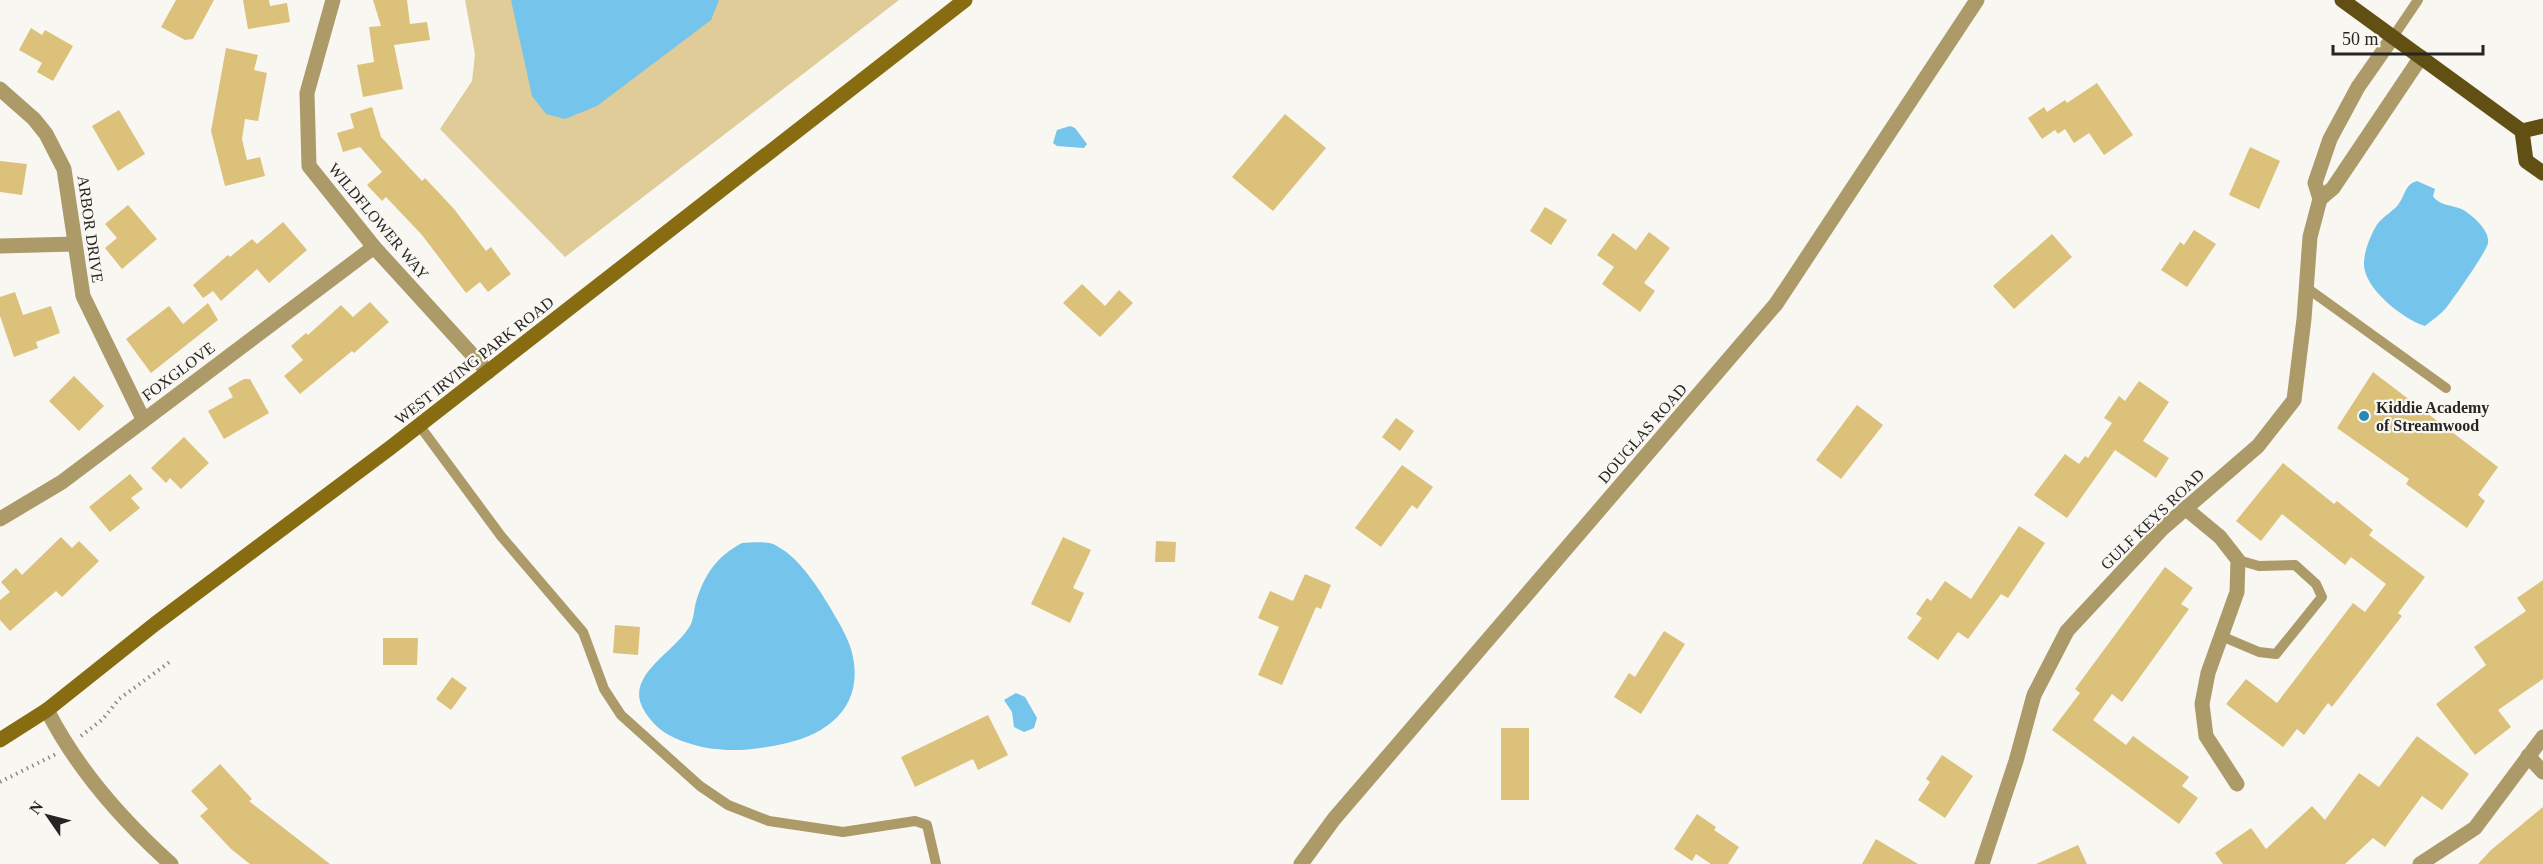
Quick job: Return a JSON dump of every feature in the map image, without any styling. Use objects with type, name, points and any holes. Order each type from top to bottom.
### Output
[{"type":"main road","name":"WEST IRVING PARK ROAD","points":[[0,740],[47,710],[155,624],[420,425],[965,0]]},
{"type":"main road","points":[[2342,0],[2522,131],[2526,161],[2543,173]]},
{"type":"main road","points":[[2522,131],[2543,126]]},
{"type":"street","name":"WILDFLOWER WAY","points":[[333,0],[307,93],[309,166],[374,247],[488,372]]},
{"type":"street","name":"DOUGLAS ROAD","points":[[1301,864],[1334,819],[1776,304],[1977,0]]},
{"type":"street","name":"GULF KEYS ROAD","points":[[1982,864],[2016,761],[2034,695],[2067,631],[2163,528],[2258,446],[2294,400],[2307,288],[2310,237],[2320,199],[2315,183],[2330,139],[2358,87],[2393,37]]},
{"type":"street","name":"GULF KEYS ROAD","points":[[2320,199],[2333,188],[2421,57]]},
{"type":"street","name":"ARBOR DRIVE","points":[[0,89],[34,119],[46,134],[64,170],[83,296],[143,419]]},
{"type":"street","points":[[0,246],[74,244]]},
{"type":"street","name":"FOXGLOVE","points":[[0,519],[62,482],[374,247]]},
{"type":"street","points":[[2185,508],[2220,537],[2238,560],[2237,592],[2208,673],[2202,704],[2205,736],[2237,784]]},
{"type":"street","points":[[47,710],[66,748],[136,832],[171,864]]},
{"type":"street","points":[[2420,864],[2475,828],[2543,737]]},
{"type":"street","points":[[2528,756],[2543,772]]},
{"type":"lane","points":[[2393,37],[2418,0]]},
{"type":"lane","points":[[2307,288],[2446,388]]},
{"type":"lane","points":[[420,425],[508,546],[583,632],[604,688],[621,715],[673,763],[728,805],[769,821],[843,832],[915,821],[927,825],[936,864]]},
{"type":"lane","points":[[2221,636],[2259,652],[2276,654],[2322,597],[2316,584],[2295,565],[2259,566],[2238,560]]},
{"type":"path","points":[[0,782],[66,748],[103,719],[119,699],[171,661]]},
{"type":"shaded area","points":[[465,0],[899,0],[565,257],[440,129],[472,81],[475,54]]},
{"type":"water","points":[[511,0],[719,0],[711,20],[597,106],[565,119],[546,114],[532,96]]},
{"type":"water","points":[[1070,126],[1075,128],[1087,144],[1084,148],[1057,146],[1053,143],[1057,130]]},
{"type":"water","points":[[2417,181],[2435,189],[2433,196],[2439,202],[2461,209],[2473,217],[2484,229],[2488,238],[2482,255],[2444,311],[2425,326],[2396,310],[2377,292],[2365,273],[2364,263],[2371,236],[2377,224],[2398,205],[2410,185]]},
{"type":"water","points":[[742,543],[773,544],[798,562],[823,596],[844,631],[855,669],[854,686],[840,715],[813,734],[796,741],[744,750],[699,746],[681,741],[658,728],[645,712],[640,699],[640,687],[645,676],[691,624],[699,592],[707,575],[725,554]]},
{"type":"water","points":[[1016,693],[1025,697],[1037,718],[1034,728],[1024,732],[1014,727],[1012,712],[1004,700]]},
{"type":"building","points":[[176,0],[214,0],[193,39],[185,40],[161,27]]},
{"type":"building","points":[[243,0],[269,0],[270,6],[287,3],[290,22],[248,29]]},
{"type":"building","points":[[373,0],[407,0],[410,24],[427,22],[430,40],[394,45],[403,89],[363,97],[357,65],[374,62],[369,27],[381,26]]},
{"type":"building","points":[[31,28],[42,35],[45,30],[73,46],[53,81],[37,72],[42,63],[19,50]]},
{"type":"building","points":[[226,48],[258,55],[254,70],[267,73],[258,121],[245,119],[242,139],[247,160],[260,157],[265,176],[225,186],[211,131]]},
{"type":"building","points":[[2097,83],[2133,135],[2104,155],[2089,133],[2074,143],[2065,129],[2058,134],[2055,130],[2042,139],[2028,118],[2044,107],[2047,112],[2065,100],[2067,103]]},
{"type":"building","points":[[372,107],[381,137],[422,181],[425,178],[454,209],[486,251],[491,247],[511,274],[488,292],[480,282],[466,293],[422,235],[386,197],[382,201],[367,185],[382,172],[360,147],[343,152],[337,133],[354,128],[350,114]]},
{"type":"building","points":[[119,110],[145,154],[118,171],[92,126]]},
{"type":"building","points":[[1285,114],[1326,148],[1273,211],[1232,177]]},
{"type":"building","points":[[2250,147],[2280,161],[2259,209],[2229,195]]},
{"type":"building","points":[[0,161],[27,164],[22,195],[0,192]]},
{"type":"building","points":[[128,205],[157,239],[122,269],[105,248],[117,238],[105,224]]},
{"type":"building","points":[[1545,207],[1567,220],[1551,245],[1530,231]]},
{"type":"building","points":[[283,222],[307,250],[269,283],[257,269],[221,301],[213,291],[203,298],[193,285],[228,255],[230,257],[252,239],[257,244]]},
{"type":"building","points":[[2194,230],[2216,244],[2187,287],[2161,270],[2180,242],[2184,245]]},
{"type":"building","points":[[1649,232],[1670,248],[1644,283],[1655,291],[1640,312],[1602,284],[1614,267],[1597,255],[1613,233],[1636,250]]},
{"type":"building","points":[[2052,234],[2072,257],[2014,309],[1993,286]]},
{"type":"building","points":[[1082,284],[1105,306],[1119,290],[1133,303],[1100,337],[1063,303]]},
{"type":"building","points":[[15,292],[23,315],[51,306],[60,333],[36,342],[38,348],[14,357],[0,316],[0,297]]},
{"type":"building","points":[[370,302],[389,322],[354,353],[352,351],[300,394],[284,376],[303,360],[291,346],[306,333],[308,335],[341,305],[353,317]]},
{"type":"building","points":[[208,303],[218,320],[151,373],[126,339],[169,306],[183,324]]},
{"type":"building","points":[[2373,372],[2498,467],[2478,495],[2485,501],[2467,528],[2406,484],[2409,479],[2337,428]]},
{"type":"building","points":[[74,376],[104,406],[79,431],[49,401]]},
{"type":"building","points":[[244,379],[250,379],[269,413],[224,439],[208,411],[233,397],[228,388]]},
{"type":"building","points":[[2139,381],[2169,402],[2143,441],[2169,458],[2156,478],[2115,450],[2067,518],[2034,495],[2065,454],[2079,464],[2085,456],[2088,458],[2112,423],[2104,418],[2119,396],[2125,401]]},
{"type":"building","points":[[1857,405],[1883,425],[1841,479],[1816,460]]},
{"type":"building","points":[[1396,418],[1414,431],[1400,451],[1382,437]]},
{"type":"building","points":[[184,437],[209,463],[181,489],[170,478],[166,483],[151,468]]},
{"type":"building","points":[[2283,463],[2334,504],[2337,501],[2373,530],[2369,535],[2425,577],[2398,613],[2402,616],[2332,707],[2328,703],[2304,735],[2297,729],[2283,747],[2226,704],[2246,679],[2277,703],[2353,603],[2365,612],[2386,584],[2351,557],[2345,565],[2282,514],[2261,541],[2236,521]]},
{"type":"building","points":[[1402,465],[1433,487],[1417,509],[1412,505],[1381,547],[1355,528]]},
{"type":"building","points":[[130,474],[143,489],[131,498],[140,508],[110,532],[89,507]]},
{"type":"building","points":[[2019,526],[2045,543],[2008,598],[2001,594],[1968,639],[1958,632],[1938,660],[1907,638],[1922,618],[1916,614],[1927,598],[1931,601],[1945,581],[1971,599]]},
{"type":"building","points":[[61,537],[72,548],[79,541],[99,561],[62,597],[56,591],[10,631],[0,620],[0,600],[10,592],[1,582],[16,568],[22,575]]},
{"type":"building","points":[[1063,537],[1091,550],[1073,588],[1084,593],[1070,623],[1031,604]]},
{"type":"building","points":[[1156,541],[1176,542],[1175,562],[1155,562]]},
{"type":"building","points":[[2165,567],[2193,588],[2181,604],[2189,609],[2122,702],[2112,694],[2093,720],[2126,745],[2133,736],[2189,777],[2182,786],[2198,798],[2179,824],[2052,730],[2080,693],[2075,689]]},
{"type":"building","points":[[1305,574],[1331,585],[1321,609],[1316,607],[1282,685],[1258,675],[1279,627],[1258,618],[1270,591],[1293,601]]},
{"type":"building","points":[[2543,580],[2543,679],[2498,710],[2511,727],[2475,755],[2436,704],[2486,665],[2474,647],[2526,611],[2517,598]]},
{"type":"building","points":[[615,625],[640,627],[638,655],[613,653]]},
{"type":"building","points":[[1664,631],[1685,644],[1641,714],[1614,697],[1629,673],[1635,677]]},
{"type":"building","points":[[383,638],[418,638],[417,665],[383,665]]},
{"type":"building","points":[[452,677],[467,688],[451,710],[436,699]]},
{"type":"building","points":[[988,715],[1008,755],[978,770],[973,759],[915,787],[901,757]]},
{"type":"building","points":[[1501,728],[1529,728],[1529,800],[1501,800]]},
{"type":"building","points":[[2417,736],[2469,774],[2442,810],[2422,796],[2385,847],[2373,838],[2345,864],[2223,864],[2215,853],[2251,828],[2266,849],[2312,806],[2325,820],[2359,773],[2379,787]]},
{"type":"building","points":[[1942,755],[1973,776],[1945,818],[1918,800],[1930,782],[1926,779]]},
{"type":"building","points":[[220,764],[252,799],[249,801],[330,864],[250,864],[231,849],[200,816],[208,809],[191,791]]},
{"type":"building","points":[[2543,807],[2543,864],[2478,864],[2491,850]]},
{"type":"building","points":[[1697,814],[1716,827],[1714,830],[1739,847],[1728,864],[1711,864],[1696,854],[1692,861],[1674,849]]},
{"type":"building","points":[[1876,839],[1918,864],[1862,864]]},
{"type":"building","points":[[2078,845],[2087,864],[2036,864]]},
{"type":"place","name":"Kiddie Academy of Streamwood","points":[[2364,416]]}]
